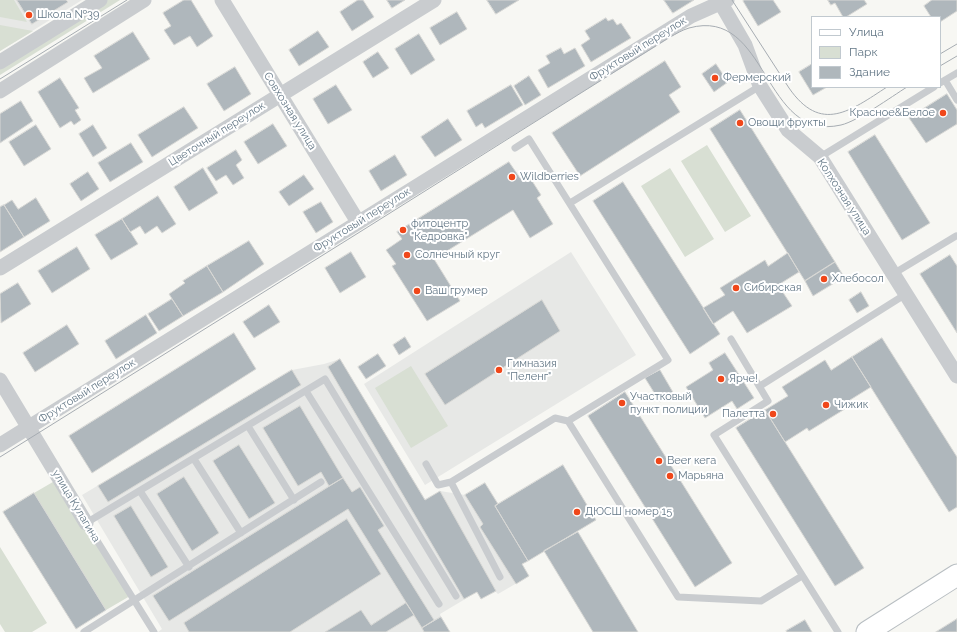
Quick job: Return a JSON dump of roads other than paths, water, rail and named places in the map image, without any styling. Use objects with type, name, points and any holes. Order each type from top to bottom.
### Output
[{"type":"main road","points":[[868,632],[957,575]]},
{"type":"street","points":[[0,62],[100,0]]},
{"type":"street","points":[[0,91],[144,0]]},
{"type":"street","name":"Совхозная улица","points":[[222,0],[358,222]]},
{"type":"street","name":"Цветочный переулок","points":[[0,268],[434,0]]},
{"type":"street","name":"Колхозная улица","points":[[722,1],[745,45],[760,86],[788,130],[820,157],[957,376]]},
{"type":"street","name":"Фруктовый переулок","points":[[0,445],[691,16],[722,1]]},
{"type":"street","name":"улица Кулагина","points":[[0,380],[86,523]]},
{"type":"lane","points":[[957,73],[942,82],[957,100]]},
{"type":"lane","points":[[570,203],[760,86]]},
{"type":"lane","points":[[820,157],[932,88]]},
{"type":"lane","points":[[426,464],[438,485],[451,482],[555,418],[568,421],[668,360],[529,139],[515,148]]},
{"type":"lane","points":[[893,274],[956,236]]},
{"type":"lane","points":[[760,386],[906,294]]},
{"type":"lane","points":[[731,339],[768,401],[714,435],[838,632]]},
{"type":"lane","points":[[86,523],[325,379],[456,596]]},
{"type":"lane","points":[[306,391],[439,604]]},
{"type":"lane","points":[[568,421],[678,597],[761,601],[802,576]]},
{"type":"lane","points":[[248,426],[294,500]]},
{"type":"lane","points":[[194,459],[241,534]]},
{"type":"lane","points":[[84,632],[321,482]]},
{"type":"lane","points":[[451,482],[500,577]]},
{"type":"lane","points":[[140,491],[188,567]]},
{"type":"lane","name":"улица Кулагина","points":[[86,523],[154,632]]},
{"type":"tram line","points":[[0,79],[127,0]]},
{"type":"tram line","points":[[732,0],[789,88],[801,102],[813,111],[824,114],[836,114],[861,104],[885,88]]},
{"type":"tram line","points":[[0,457],[670,37],[684,30],[689,28],[715,27],[735,36],[751,54],[779,96],[795,114],[815,125],[841,125],[848,123],[905,88]]},
{"type":"tram line","points":[[941,53],[957,44]]},
{"type":"tram line","points":[[941,65],[957,56]]},
{"type":"place","name":"Школа №39","points":[[29,15]]},
{"type":"place","name":"Фермерский","points":[[715,78]]},
{"type":"place","name":"Красное&Белое","points":[[943,113]]},
{"type":"place","name":"Овощи фрукты","points":[[740,123]]},
{"type":"place","name":"Wildberries","points":[[512,177]]},
{"type":"place","name":"фитоцентр \"Кедровка\"","points":[[403,230]]},
{"type":"place","name":"Солнечный круг","points":[[407,255]]},
{"type":"place","name":"Хлебосол","points":[[824,279]]},
{"type":"place","name":"Сибирская","points":[[736,288]]},
{"type":"place","name":"Ваш грумер","points":[[417,291]]},
{"type":"place","name":"Гимназия \"Пеленг\"","points":[[499,370]]},
{"type":"place","name":"Ярче!","points":[[721,379]]},
{"type":"place","name":"Участковый пункт полиции","points":[[622,403]]},
{"type":"place","name":"Чижик","points":[[826,405]]},
{"type":"place","name":"Палетта","points":[[773,414]]},
{"type":"place","name":"Beer кега","points":[[659,461]]},
{"type":"place","name":"Марьяна","points":[[670,476]]},
{"type":"place","name":"ДЮСШ номер 15","points":[[577,512]]}]
